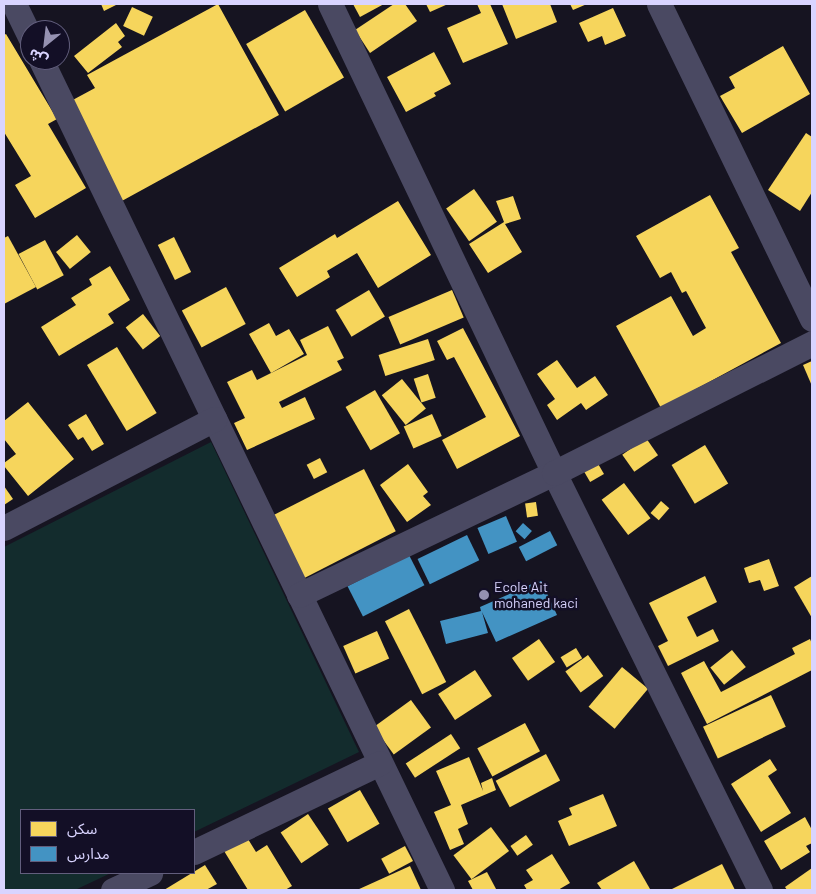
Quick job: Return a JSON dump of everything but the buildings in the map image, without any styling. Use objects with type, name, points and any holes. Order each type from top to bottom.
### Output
[{"type":"street","points":[[14,4],[22,20]]},
{"type":"street","points":[[330,4],[554,472],[760,890]]},
{"type":"street","points":[[659,4],[812,319]]},
{"type":"street","points":[[46,70],[442,890]]},
{"type":"street","points":[[299,595],[554,472],[812,343]]},
{"type":"street","points":[[4,528],[214,419]]},
{"type":"street","points":[[195,852],[380,763]]},
{"type":"street","points":[[113,890],[148,874]]},
{"type":"green space","points":[[211,442],[359,752],[195,832],[195,809],[20,809],[20,874],[109,874],[75,890],[4,890],[4,547]]},
{"type":"place","name":"Ecole Ait mohaned kaci","points":[[484,595]]}]
